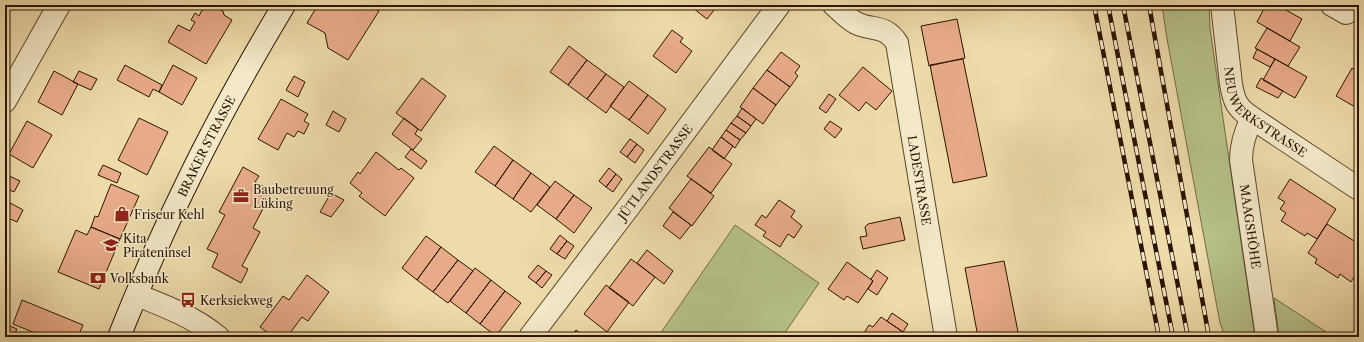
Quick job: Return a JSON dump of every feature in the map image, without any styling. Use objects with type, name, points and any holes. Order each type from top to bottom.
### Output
[{"type":"street","points":[[5,101],[59,5]]},
{"type":"street","name":"BRAKER STRASSE","points":[[119,337],[136,294],[187,182],[231,99],[284,5]]},
{"type":"street","name":"JÜTLANDSTRASSE","points":[[530,337],[625,212],[778,5]]},
{"type":"street","name":"LADESTRASSE","points":[[834,5],[849,19],[856,23],[882,30],[892,36],[897,43],[946,337]]},
{"type":"street","name":"NEUWERKSTRASSE","points":[[1222,5],[1233,95],[1237,105],[1252,118],[1359,189]]},
{"type":"street","name":"MAAGSHÖHE","points":[[1252,118],[1246,128],[1243,139],[1241,160],[1267,337]]},
{"type":"street","points":[[136,294],[179,312],[218,337]]},
{"type":"green space","points":[[1162,5],[1209,5],[1210,29],[1255,337],[1225,337],[1220,323]]},
{"type":"green space","points":[[735,225],[819,283],[782,337],[658,337]]},
{"type":"green space","points":[[1274,298],[1334,337],[1279,337]]},
{"type":"building","points":[[205,5],[213,9],[217,8],[223,11],[224,15],[232,20],[206,64],[168,42],[178,25],[190,31],[195,22],[191,20],[195,13],[199,16]]},
{"type":"building","points":[[318,5],[368,5],[379,11],[348,60],[328,48],[325,33],[307,23]]},
{"type":"building","points":[[689,5],[718,5],[707,19]]},
{"type":"building","points":[[1266,5],[1277,5],[1302,19],[1290,41],[1257,22]]},
{"type":"building","points":[[957,19],[965,58],[929,66],[921,26]]},
{"type":"building","points":[[1267,28],[1300,47],[1288,66],[1255,48]]},
{"type":"building","points":[[672,30],[683,38],[680,42],[692,51],[676,73],[653,56]]},
{"type":"building","points":[[569,46],[587,60],[568,85],[550,72]]},
{"type":"building","points":[[1257,49],[1275,59],[1270,67],[1253,58]]},
{"type":"building","points":[[781,52],[800,66],[795,73],[798,76],[790,87],[767,70]]},
{"type":"building","points":[[963,59],[987,176],[953,183],[930,65]]},
{"type":"building","points":[[1275,59],[1307,77],[1295,98],[1263,80]]},
{"type":"building","points":[[587,60],[606,74],[587,99],[568,85]]},
{"type":"building","points":[[125,65],[162,85],[159,92],[153,89],[149,97],[117,80]]},
{"type":"building","points":[[173,65],[197,78],[182,105],[159,92]]},
{"type":"building","points":[[863,67],[892,91],[876,110],[866,102],[859,111],[839,95]]},
{"type":"building","points":[[1352,68],[1359,73],[1359,104],[1357,108],[1336,96]]},
{"type":"building","points":[[767,70],[790,87],[776,105],[753,88]]},
{"type":"building","points":[[54,71],[78,84],[62,115],[38,102]]},
{"type":"building","points":[[79,71],[97,79],[91,90],[73,82]]},
{"type":"building","points":[[606,74],[624,87],[606,113],[587,99]]},
{"type":"building","points":[[294,76],[305,82],[298,97],[286,90]]},
{"type":"building","points":[[422,78],[446,96],[421,131],[396,113]]},
{"type":"building","points":[[1261,78],[1283,91],[1278,98],[1256,87]]},
{"type":"building","points":[[629,81],[648,95],[629,120],[610,106]]},
{"type":"building","points":[[753,88],[776,105],[763,124],[740,107]]},
{"type":"building","points":[[829,94],[836,99],[826,113],[819,108]]},
{"type":"building","points":[[648,95],[666,109],[648,134],[629,120]]},
{"type":"building","points":[[281,99],[308,114],[304,121],[309,124],[304,134],[298,131],[294,137],[287,133],[278,150],[258,139]]},
{"type":"building","points":[[742,108],[756,119],[751,126],[737,116]]},
{"type":"building","points":[[333,111],[346,119],[339,132],[326,125]]},
{"type":"building","points":[[737,116],[751,126],[746,133],[731,123]]},
{"type":"building","points":[[139,118],[168,132],[147,175],[118,160]]},
{"type":"building","points":[[404,118],[418,129],[415,134],[422,139],[413,150],[392,134]]},
{"type":"building","points":[[27,121],[52,135],[33,168],[9,154]]},
{"type":"building","points":[[830,121],[842,129],[835,138],[824,129]]},
{"type":"building","points":[[731,123],[746,133],[740,140],[726,130]]},
{"type":"building","points":[[726,130],[740,140],[735,148],[721,137]]},
{"type":"building","points":[[721,137],[733,146],[724,159],[712,150]]},
{"type":"building","points":[[630,139],[637,144],[627,157],[620,152]]},
{"type":"building","points":[[637,144],[644,150],[635,163],[627,157]]},
{"type":"building","points":[[494,146],[513,160],[495,186],[475,172]]},
{"type":"building","points":[[709,147],[732,164],[711,193],[687,176]]},
{"type":"building","points":[[411,149],[427,161],[421,169],[405,157]]},
{"type":"building","points":[[376,152],[399,170],[401,168],[414,178],[385,216],[359,196],[362,193],[350,183],[358,172],[360,174]]},
{"type":"building","points":[[513,160],[531,173],[513,199],[495,186]]},
{"type":"building","points":[[103,165],[121,173],[117,183],[98,175]]},
{"type":"building","points":[[243,167],[259,176],[255,182],[272,191],[253,228],[260,232],[242,266],[248,269],[241,283],[212,267],[218,254],[207,249],[225,215],[219,212]]},
{"type":"building","points":[[609,168],[616,174],[606,187],[599,181]]},
{"type":"building","points":[[531,173],[550,187],[531,212],[513,199]]},
{"type":"building","points":[[5,174],[20,181],[14,192],[5,188]]},
{"type":"building","points":[[616,174],[622,179],[613,192],[606,187]]},
{"type":"building","points":[[691,179],[714,196],[692,226],[669,208]]},
{"type":"building","points":[[1290,179],[1336,209],[1317,239],[1307,233],[1305,236],[1281,221],[1286,213],[1280,209],[1285,202],[1278,198]]},
{"type":"building","points":[[555,181],[574,195],[556,219],[537,205]]},
{"type":"building","points":[[111,184],[139,196],[120,239],[91,227],[95,216],[98,217]]},
{"type":"building","points":[[331,193],[344,200],[331,217],[320,212]]},
{"type":"building","points":[[574,195],[592,208],[574,233],[556,219]]},
{"type":"building","points":[[5,200],[23,210],[17,222],[8,218],[5,223]]},
{"type":"building","points":[[779,200],[795,211],[791,217],[802,226],[794,238],[788,234],[780,247],[763,236],[766,232],[755,225],[762,215],[766,218]]},
{"type":"building","points":[[673,212],[691,225],[680,239],[663,226]]},
{"type":"building","points":[[900,217],[905,240],[863,249],[860,237],[867,236],[865,227],[868,224]]},
{"type":"building","points":[[1327,224],[1359,244],[1359,270],[1351,282],[1340,274],[1338,278],[1315,263],[1317,259],[1308,253]]},
{"type":"building","points":[[91,227],[120,239],[99,289],[58,272],[76,230],[87,235]]},
{"type":"building","points":[[560,235],[567,241],[557,254],[550,249]]},
{"type":"building","points":[[426,236],[441,247],[417,280],[402,268]]},
{"type":"building","points":[[567,241],[574,246],[565,259],[557,254]]},
{"type":"building","points":[[441,247],[458,260],[433,292],[417,280]]},
{"type":"building","points":[[647,250],[673,271],[664,284],[637,263]]},
{"type":"building","points":[[631,259],[655,277],[633,306],[609,288]]},
{"type":"building","points":[[458,260],[473,271],[448,303],[433,292]]},
{"type":"building","points":[[1004,261],[1019,337],[978,337],[965,268]]},
{"type":"building","points":[[847,262],[873,281],[858,303],[847,296],[844,300],[828,289]]},
{"type":"building","points":[[538,265],[546,271],[536,283],[528,277]]},
{"type":"building","points":[[475,268],[491,280],[466,313],[450,301]]},
{"type":"building","points":[[877,270],[888,278],[877,295],[868,289],[873,281],[871,279]]},
{"type":"building","points":[[546,271],[552,275],[542,288],[536,283]]},
{"type":"building","points":[[307,275],[329,292],[308,321],[302,317],[287,337],[273,337],[260,327],[283,296],[289,300]]},
{"type":"building","points":[[491,280],[505,291],[480,324],[466,313]]},
{"type":"building","points":[[606,285],[629,302],[607,332],[584,314]]},
{"type":"building","points":[[505,291],[521,303],[496,336],[480,324]]},
{"type":"building","points":[[22,300],[83,325],[78,337],[34,337],[35,333],[13,324]]},
{"type":"building","points":[[892,313],[908,324],[903,332],[887,321]]},
{"type":"building","points":[[881,317],[903,332],[899,337],[866,337],[867,336],[864,333],[869,325],[873,327]]},
{"type":"building","points":[[5,324],[17,329],[13,337],[5,337]]},
{"type":"building","points":[[576,330],[585,337],[571,337]]},
{"type":"railway","points":[[1094,5],[1159,337]]},
{"type":"railway","points":[[1108,5],[1173,337]]},
{"type":"railway","points":[[1123,5],[1188,337]]},
{"type":"railway","points":[[1149,5],[1209,337]]},
{"type":"place","name":"Baubetreuung Lüking","points":[[241,196]]},
{"type":"place","name":"Friseur Kehl","points":[[122,214]]},
{"type":"place","name":"Kita Pirateninsel","points":[[111,245]]},
{"type":"place","name":"Volksbank","points":[[98,278]]},
{"type":"place","name":"Kerksiekweg","points":[[188,300]]}]
